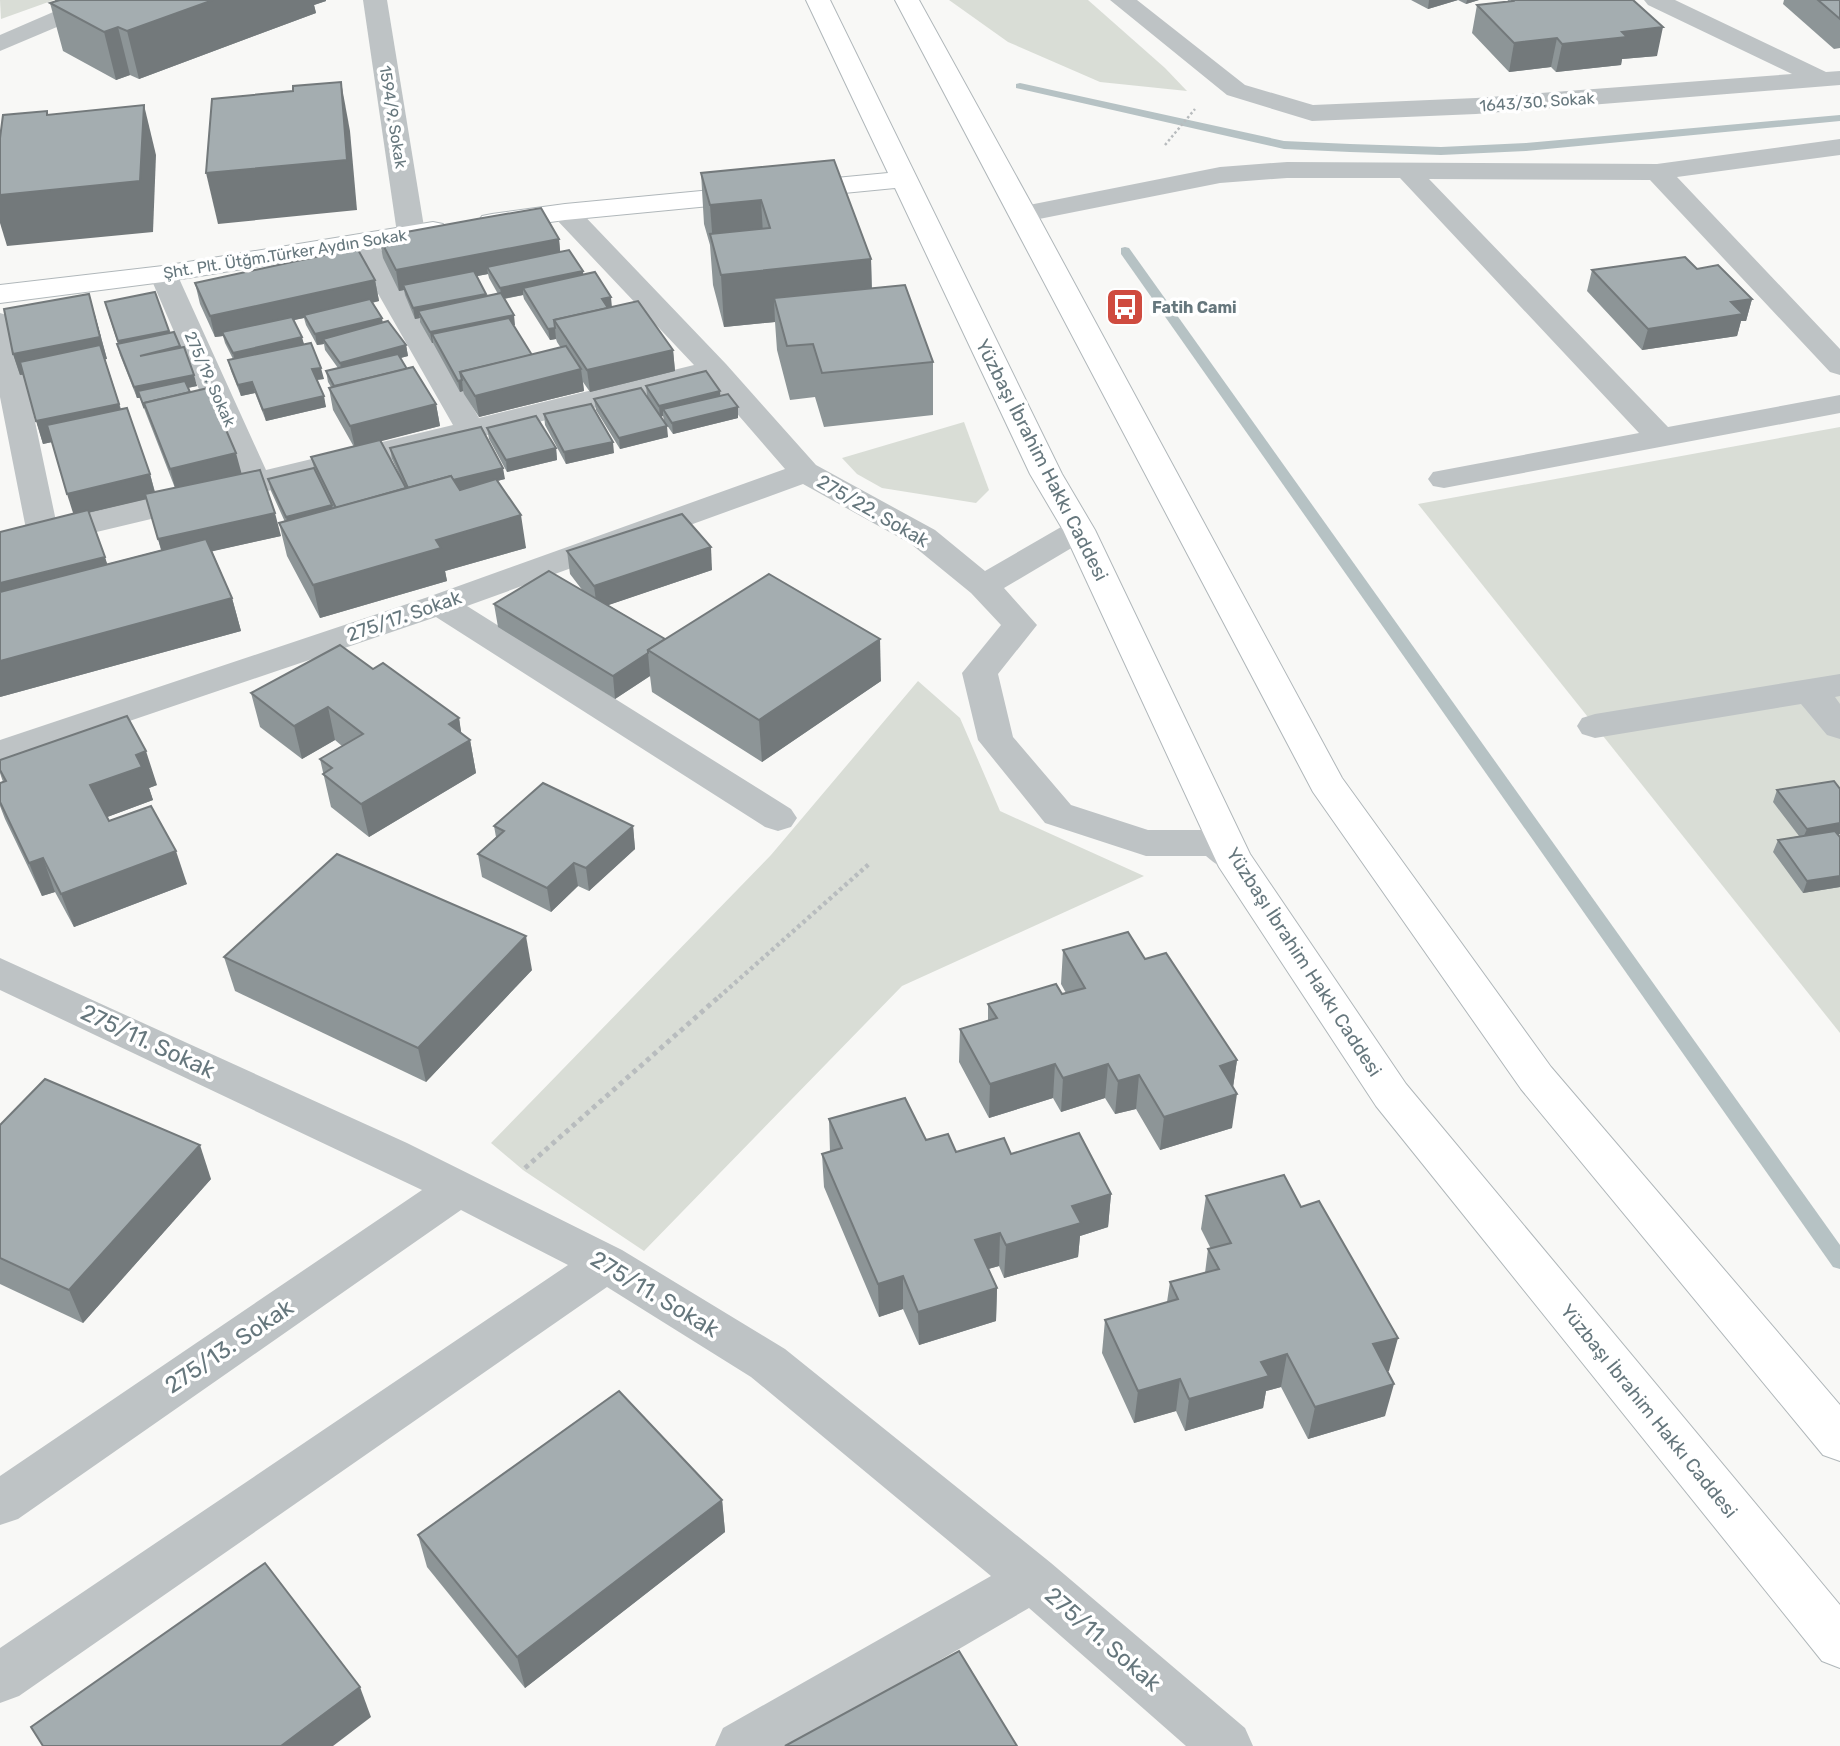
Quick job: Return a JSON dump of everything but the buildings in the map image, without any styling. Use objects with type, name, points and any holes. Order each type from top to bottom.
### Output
[{"type":"main road","name":"Yüzbaşı İbrahim Hakkı Caddesi","points":[[818,0],[1046,474],[1079,530],[1233,858],[1391,1095],[1840,1644]]},
{"type":"main road","points":[[907,0],[1024,214],[1326,783],[1536,1078],[1840,1440]]},
{"type":"main road","name":"Şht. Plt. Ütğm.Türker Aydın Sokak","points":[[0,294],[163,274],[411,233],[565,212],[904,179]]},
{"type":"street","points":[[0,44],[101,0]]},
{"type":"street","name":"1594/9. Sokak","points":[[375,0],[411,233]]},
{"type":"street","name":"1643/30. Sokak","points":[[1122,0],[1236,90],[1312,113],[1476,106],[1833,79]]},
{"type":"street","points":[[1656,0],[1833,79]]},
{"type":"street","points":[[1024,214],[1238,173],[1287,170],[1657,172],[1840,147]]},
{"type":"street","points":[[1408,172],[1661,438]]},
{"type":"street","points":[[1657,172],[1840,366]]},
{"type":"street","name":"275/22. Sokak","points":[[565,212],[715,370],[805,472],[923,537],[983,586],[1020,625],[980,673],[996,740],[1058,814],[1146,843],[1215,843],[1233,858]]},
{"type":"street","points":[[362,241],[471,430]]},
{"type":"street","name":"275/19. Sokak","points":[[163,274],[256,484]]},
{"type":"street","points":[[0,321],[43,535]]},
{"type":"street","points":[[0,545],[715,370]]},
{"type":"street","points":[[1444,480],[1840,404]]},
{"type":"street","name":"275/17. Sokak","points":[[0,753],[440,604],[805,472]]},
{"type":"street","points":[[983,586],[1079,530]]},
{"type":"street","points":[[440,604],[778,818]]},
{"type":"street","points":[[1595,726],[1825,688],[1840,727]]},
{"type":"street","name":"275/11. Sokak","points":[[0,972],[379,1149],[606,1263],[768,1363],[1033,1579],[1226,1746]]},
{"type":"street","name":"275/13. Sokak","points":[[0,1503],[458,1189]]},
{"type":"street","points":[[0,1678],[606,1263]]},
{"type":"street","points":[[742,1746],[1033,1579]]},
{"type":"path","points":[[1164,146],[1202,100]]},
{"type":"path","points":[[458,1189],[523,1170],[869,864]]},
{"type":"shaded area","points":[[0,0],[54,0],[1,19]]},
{"type":"shaded area","points":[[949,0],[1088,0],[1187,91],[1100,82],[1008,42]]},
{"type":"shaded area","points":[[964,422],[989,490],[976,503],[882,488],[857,474],[842,458]]},
{"type":"shaded area","points":[[1840,427],[1840,1033],[1418,504]]},
{"type":"shaded area","points":[[918,681],[960,718],[1000,811],[1144,876],[902,986],[644,1251],[523,1170],[491,1143],[771,855]]},
{"type":"waterway","points":[[1020,86],[1284,145],[1350,148],[1441,151],[1526,147],[1840,118]]},
{"type":"waterway","points":[[1125,251],[1840,1261]]},
{"type":"place","name":"Fatih Cami","points":[[1125,307]]}]
